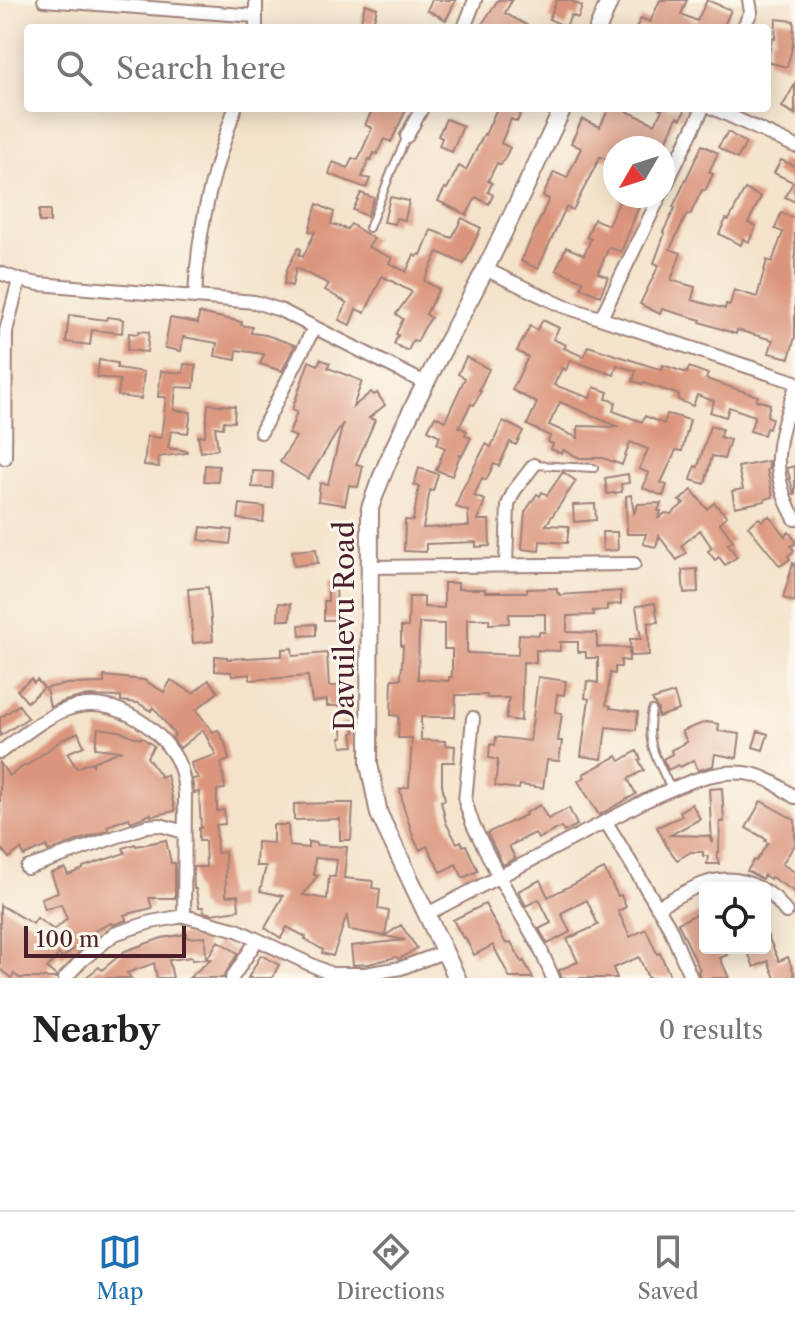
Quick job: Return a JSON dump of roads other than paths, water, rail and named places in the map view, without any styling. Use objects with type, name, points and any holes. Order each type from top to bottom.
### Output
[{"type":"street","points":[[44,0],[256,22],[256,0]]},
{"type":"street","points":[[466,24],[475,0]]},
{"type":"street","points":[[600,24],[610,0]]},
{"type":"street","points":[[745,24],[751,12],[749,0]]},
{"type":"street","points":[[195,297],[198,249],[206,201],[234,112]]},
{"type":"street","points":[[407,136],[420,112]]},
{"type":"street","name":"Davuilevu Road","points":[[457,978],[379,814],[369,764],[370,508],[383,470],[561,112]]},
{"type":"street","points":[[675,166],[701,112]]},
{"type":"street","points":[[722,112],[795,146]]},
{"type":"street","points":[[601,318],[655,208]]},
{"type":"street","points":[[485,269],[563,306],[795,382]]},
{"type":"street","points":[[0,273],[39,284],[255,302],[280,310],[425,383]]},
{"type":"street","points":[[5,458],[6,331],[19,280]]},
{"type":"street","points":[[261,432],[314,328]]},
{"type":"street","points":[[795,389],[777,450],[778,476],[795,519]]},
{"type":"street","points":[[506,565],[508,505],[514,491],[534,465]]},
{"type":"street","points":[[371,567],[634,564]]},
{"type":"street","points":[[0,752],[68,709],[89,705],[110,708],[140,720],[157,734],[171,750],[183,777],[184,916]]},
{"type":"street","points":[[473,718],[465,801],[473,825],[539,946],[553,978]]},
{"type":"street","points":[[427,914],[671,789],[712,775],[739,772],[767,778],[795,797]]},
{"type":"street","points":[[606,822],[669,926],[691,978]]},
{"type":"street","points":[[27,868],[147,826],[160,825],[184,832]]},
{"type":"street","points":[[708,882],[744,882]]},
{"type":"street","points":[[657,907],[699,885]]},
{"type":"street","points":[[771,895],[786,912]]},
{"type":"street","points":[[65,978],[114,934],[151,922],[184,916],[229,927],[330,976],[401,968],[444,952]]},
{"type":"street","points":[[232,978],[257,940]]},
{"type":"lane","points":[[369,228],[407,136]]},
{"type":"lane","points":[[534,465],[594,468]]},
{"type":"lane","points":[[652,710],[649,739],[671,789]]}]
